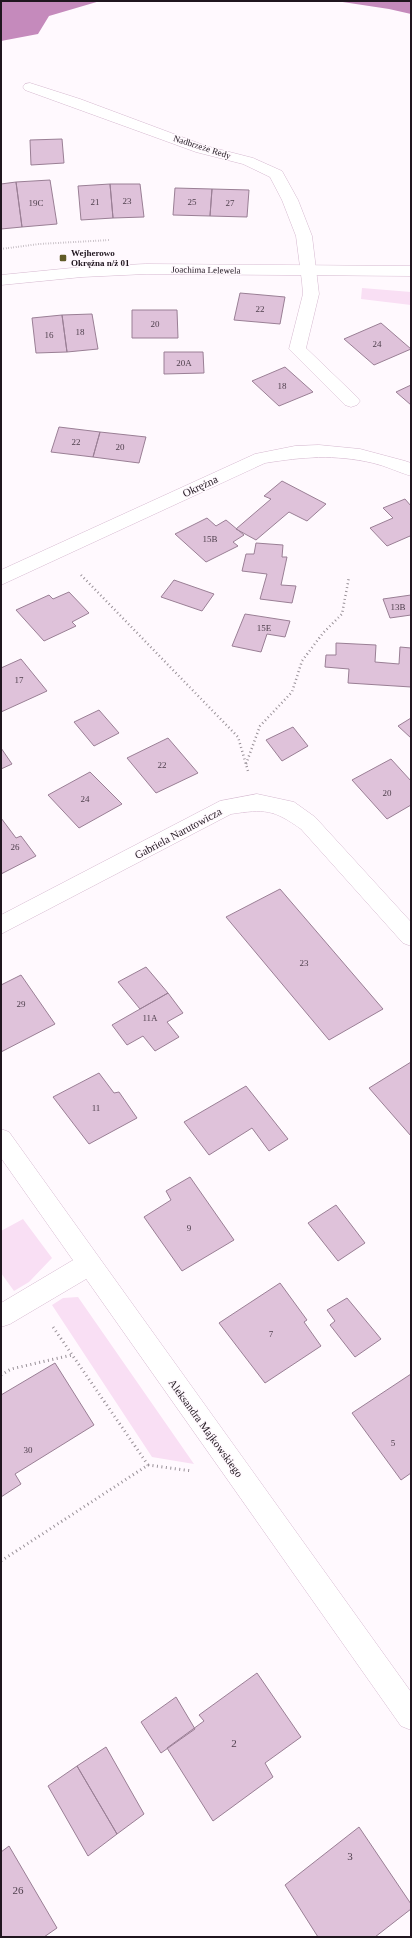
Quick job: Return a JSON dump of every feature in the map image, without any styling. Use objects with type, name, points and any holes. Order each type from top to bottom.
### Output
[{"type":"street","name":"Nadbrzeże Redy","points":[[30,87],[76,102],[201,148],[248,161],[276,174],[290,200],[304,236],[311,294],[297,349],[352,401]]},
{"type":"street","name":"Joachima Lelewela","points":[[1,280],[82,272],[146,269],[411,271]]},
{"type":"street","name":"Okrężna","points":[[1,578],[261,458],[306,451],[346,453],[382,460],[411,470]]},
{"type":"street","name":"Gabriela Narutowicza","points":[[1,925],[227,807],[257,802],[288,808],[308,823],[411,937]]},
{"type":"street","name":"Aleksandra Majkowskiego","points":[[1,1139],[411,1716]]},
{"type":"street","points":[[1,1316],[89,1264]]},
{"type":"path","points":[[58,551],[238,737],[257,802]]},
{"type":"path","points":[[246,765],[260,726],[292,692],[302,661],[323,633],[342,614],[349,577]]},
{"type":"path","points":[[1,1561],[148,1465],[33,1297]]},
{"type":"path","points":[[1,1375],[11,1369],[72,1355]]},
{"type":"shaded area","points":[[100,1],[49,16],[38,34],[1,41],[1,2]]},
{"type":"shaded area","points":[[336,1],[411,1],[411,14],[389,9]]},
{"type":"shaded area","points":[[362,288],[411,292],[411,305],[361,299]]},
{"type":"shaded area","points":[[23,1219],[52,1258],[29,1282],[14,1291],[1,1273],[1,1231]]},
{"type":"shaded area","points":[[78,1297],[194,1464],[152,1457],[52,1305],[63,1298]]},
{"type":"building","points":[[62,139],[64,163],[31,165],[30,140]]},
{"type":"building","points":[[50,180],[57,224],[22,227],[16,182]]},
{"type":"building","points":[[16,182],[22,227],[1,229],[1,184]]},
{"type":"building","points":[[110,184],[113,218],[81,220],[78,186]]},
{"type":"building","points":[[110,184],[140,184],[144,217],[113,218]]},
{"type":"building","points":[[175,188],[212,189],[210,216],[173,215]]},
{"type":"building","points":[[212,189],[249,190],[247,217],[210,216]]},
{"type":"building","points":[[240,293],[285,297],[280,324],[234,320]]},
{"type":"building","points":[[132,310],[177,310],[178,338],[132,338]]},
{"type":"building","points":[[92,314],[98,349],[67,352],[62,315]]},
{"type":"building","points":[[62,315],[67,352],[36,353],[32,318]]},
{"type":"building","points":[[381,323],[411,349],[374,365],[344,339]]},
{"type":"building","points":[[164,352],[203,352],[204,373],[164,374]]},
{"type":"building","points":[[285,367],[313,392],[279,406],[252,381]]},
{"type":"building","points":[[411,385],[411,405],[396,392]]},
{"type":"building","points":[[59,427],[100,432],[93,457],[51,452]]},
{"type":"building","points":[[100,432],[146,437],[139,463],[93,457]]},
{"type":"building","points":[[282,481],[326,504],[307,521],[289,512],[256,540],[236,529],[271,499],[264,496]]},
{"type":"building","points":[[405,499],[411,506],[411,538],[410,536],[387,546],[370,528],[393,518],[383,508]]},
{"type":"building","points":[[207,518],[216,526],[226,520],[244,535],[233,542],[238,546],[206,562],[175,534]]},
{"type":"building","points":[[256,543],[283,545],[282,557],[287,557],[281,585],[296,586],[292,603],[260,599],[267,574],[242,571],[246,554],[254,554]]},
{"type":"building","points":[[174,580],[214,594],[202,611],[161,597]]},
{"type":"building","points":[[69,592],[89,613],[72,622],[76,626],[44,641],[16,610],[49,595],[53,599]]},
{"type":"building","points":[[411,595],[411,615],[390,618],[383,599]]},
{"type":"building","points":[[245,614],[290,621],[285,637],[267,634],[261,652],[232,646]]},
{"type":"building","points":[[336,643],[376,645],[375,662],[399,664],[400,647],[411,648],[411,687],[348,683],[349,669],[325,667],[326,655],[336,655]]},
{"type":"building","points":[[21,659],[47,691],[1,712],[1,668]]},
{"type":"building","points":[[99,710],[119,733],[94,746],[74,722]]},
{"type":"building","points":[[411,718],[411,738],[398,726]]},
{"type":"building","points":[[293,727],[308,746],[282,761],[266,740]]},
{"type":"building","points":[[168,738],[198,773],[156,793],[127,758]]},
{"type":"building","points":[[1,748],[12,764],[1,769]]},
{"type":"building","points":[[391,759],[411,781],[411,805],[387,819],[352,780]]},
{"type":"building","points":[[90,772],[122,804],[79,828],[48,795]]},
{"type":"building","points":[[1,818],[16,838],[21,836],[36,856],[1,874]]},
{"type":"building","points":[[280,889],[383,1009],[329,1040],[226,917]]},
{"type":"building","points":[[146,967],[168,993],[140,1009],[118,982]]},
{"type":"building","points":[[21,975],[55,1024],[1,1052],[1,985]]},
{"type":"building","points":[[168,993],[183,1013],[167,1022],[179,1037],[155,1051],[143,1036],[127,1045],[112,1025]]},
{"type":"building","points":[[411,1062],[411,1136],[369,1088]]},
{"type":"building","points":[[99,1073],[114,1093],[119,1092],[137,1118],[89,1144],[53,1097]]},
{"type":"building","points":[[246,1086],[288,1139],[269,1151],[252,1128],[209,1155],[184,1122]]},
{"type":"building","points":[[190,1177],[234,1240],[182,1271],[144,1217],[171,1200],[166,1191]]},
{"type":"building","points":[[336,1205],[365,1243],[338,1261],[308,1223]]},
{"type":"building","points":[[280,1283],[307,1320],[304,1322],[321,1346],[265,1383],[219,1323]]},
{"type":"building","points":[[347,1298],[381,1339],[355,1357],[330,1325],[335,1321],[327,1310]]},
{"type":"building","points":[[55,1363],[94,1425],[15,1474],[21,1484],[1,1497],[1,1395]]},
{"type":"building","points":[[411,1374],[411,1473],[401,1480],[352,1413]]},
{"type":"building","points":[[257,1673],[301,1737],[265,1763],[273,1777],[213,1821],[167,1748],[204,1721],[199,1715]]},
{"type":"building","points":[[176,1697],[195,1729],[161,1753],[141,1722]]},
{"type":"building","points":[[106,1747],[144,1814],[117,1834],[77,1766]]},
{"type":"building","points":[[77,1766],[117,1834],[88,1856],[48,1786]]},
{"type":"building","points":[[359,1827],[411,1904],[411,1909],[375,1937],[318,1937],[285,1885]]},
{"type":"building","points":[[9,1846],[57,1928],[44,1937],[1,1937],[1,1852]]},
{"type":"place","name":"Wejherowo Okrężna n/ż 01","points":[[63,258]]}]
